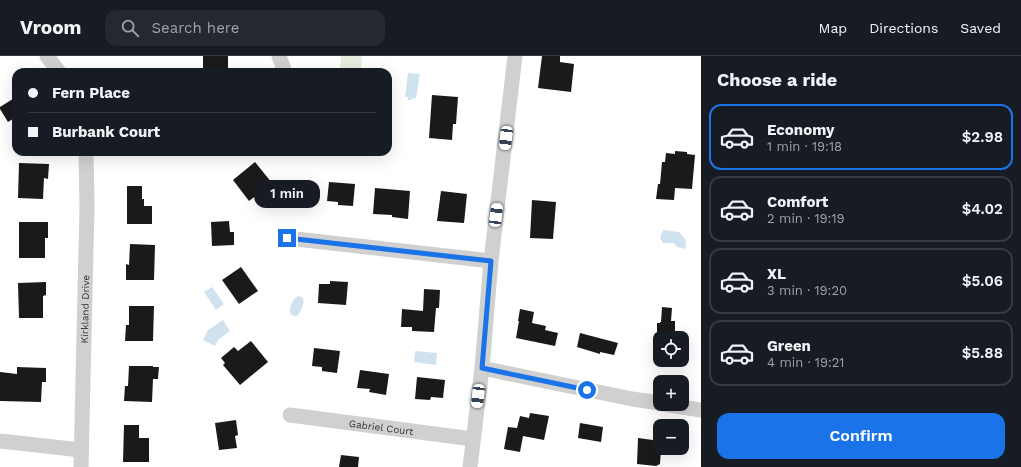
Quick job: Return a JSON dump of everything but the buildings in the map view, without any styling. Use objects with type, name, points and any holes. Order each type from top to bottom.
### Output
[{"type":"street","points":[[47,56],[56,68]]},
{"type":"street","points":[[279,56],[284,68]]},
{"type":"street","points":[[470,467],[482,368],[491,261],[514,56]]},
{"type":"street","name":"Kirkland Drive","points":[[81,467],[87,207],[86,156]]},
{"type":"street","points":[[287,238],[491,261]]},
{"type":"street","points":[[482,368],[653,403]]},
{"type":"street","points":[[689,408],[701,410]]},
{"type":"street","name":"Gabriel Court","points":[[290,415],[473,439]]},
{"type":"street","points":[[0,441],[81,450]]},
{"type":"shaded area","points":[[341,56],[362,56],[361,68],[340,68]]},
{"type":"water","points":[[408,73],[420,74],[416,98],[413,98],[412,100],[408,100],[408,97],[405,97]]},
{"type":"water","points":[[663,230],[679,232],[686,240],[685,245],[687,246],[684,249],[677,247],[674,243],[663,243],[660,238]]},
{"type":"water","points":[[212,287],[224,304],[216,310],[204,292]]},
{"type":"water","points":[[299,296],[303,298],[300,312],[297,316],[291,315],[291,304],[294,299]]},
{"type":"water","points":[[223,320],[230,331],[218,340],[215,346],[203,340],[208,330]]},
{"type":"water","points":[[415,351],[437,353],[436,365],[414,362]]},
{"type":"route","points":[[287,238],[491,261],[482,368],[587,390]]}]
